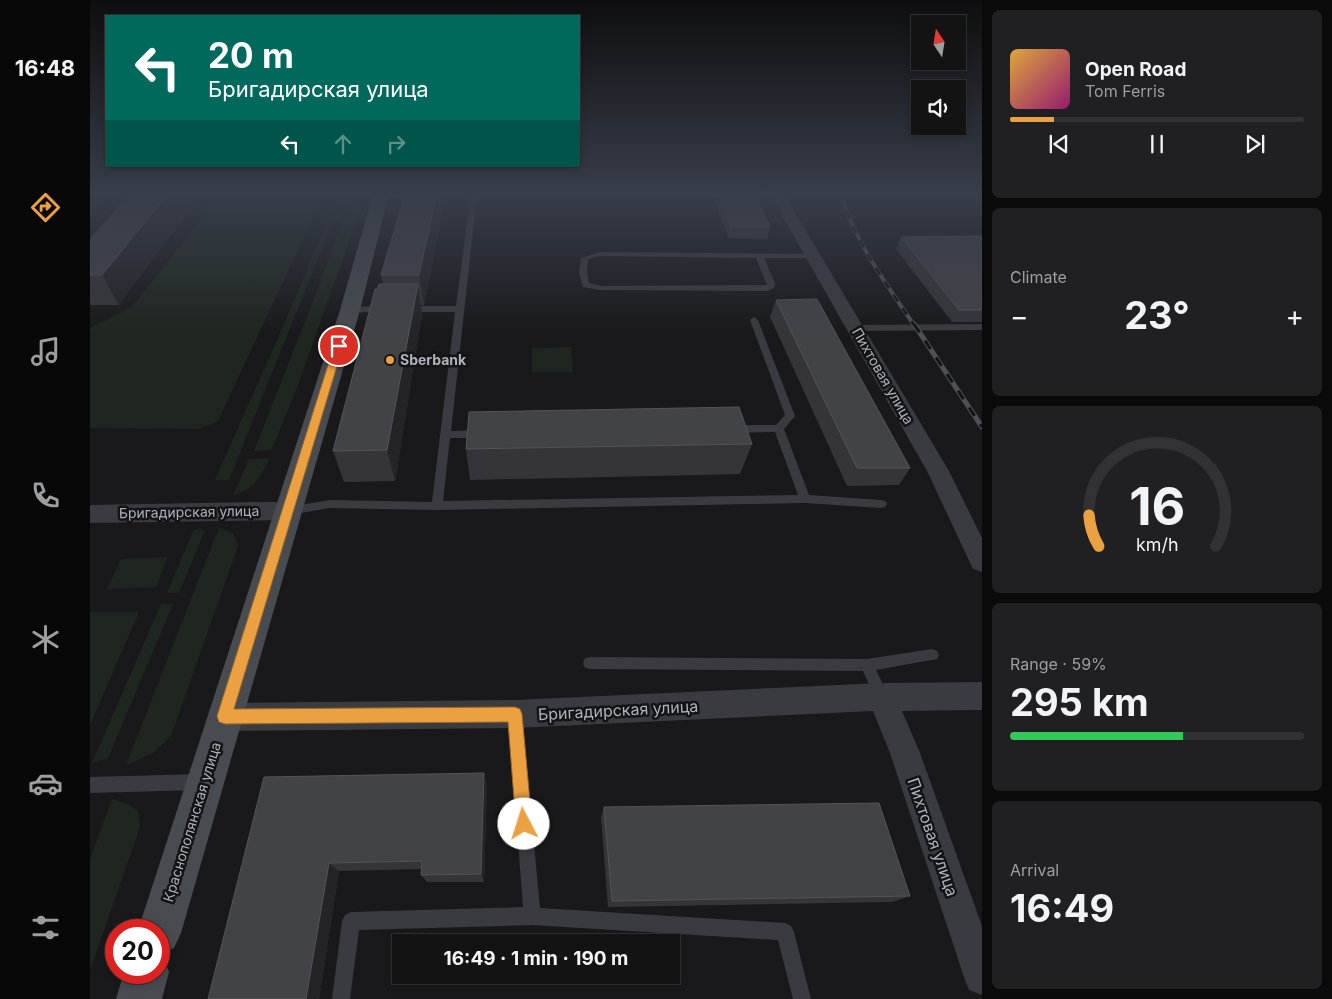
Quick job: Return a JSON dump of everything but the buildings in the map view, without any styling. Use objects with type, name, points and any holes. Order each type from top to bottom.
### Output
[{"type":"main road","name":"Краснополянская улица","points":[[163,919],[287,511],[372,241]]},
{"type":"main road","points":[[139,999],[143,984]]},
{"type":"street","name":"Пихтовая улица","points":[[804,241],[938,471],[982,562]]},
{"type":"street","name":"Бригадирская улица","points":[[90,514],[197,513],[222,510],[287,511]]},
{"type":"street","name":"Бригадирская улица","points":[[225,716],[515,714],[882,698],[982,696]]},
{"type":"street","name":"Пихтовая улица","points":[[882,698],[905,753],[982,977]]},
{"type":"lane","points":[[437,506],[468,241]]},
{"type":"lane","points":[[760,256],[771,286],[767,289],[601,288],[586,285],[585,280],[584,262],[585,258],[590,255],[813,256]]},
{"type":"lane","points":[[350,310],[460,309]]},
{"type":"lane","points":[[720,430],[779,428],[790,416],[754,320]]},
{"type":"lane","points":[[855,328],[982,327]]},
{"type":"lane","points":[[779,428],[805,499]]},
{"type":"lane","points":[[446,435],[495,434]]},
{"type":"lane","points":[[287,511],[330,504],[437,506],[805,499],[881,504]]},
{"type":"lane","points":[[590,663],[867,664],[932,655]]},
{"type":"lane","points":[[867,664],[882,698]]},
{"type":"lane","points":[[515,714],[532,916]]},
{"type":"lane","points":[[90,785],[205,782]]},
{"type":"lane","points":[[341,999],[351,921],[532,916],[785,932],[802,999]]},
{"type":"shaded area","points":[[184,241],[302,241],[218,421],[199,429],[90,428],[90,328],[132,307]]},
{"type":"shaded area","points":[[319,241],[325,241],[229,480],[215,480]]},
{"type":"shaded area","points":[[335,241],[349,241],[298,385],[272,449],[254,451]]},
{"type":"shaded area","points":[[571,347],[573,372],[532,372],[532,348]]},
{"type":"shaded area","points":[[270,458],[260,477],[252,485],[233,495],[249,459]]},
{"type":"shaded area","points":[[219,528],[232,533],[238,546],[171,736],[153,753],[126,765]]},
{"type":"shaded area","points":[[194,529],[205,530],[179,593],[167,593]]},
{"type":"shaded area","points":[[168,557],[156,587],[107,589],[121,559]]},
{"type":"shaded area","points":[[161,604],[173,604],[108,758],[92,763]]},
{"type":"shaded area","points":[[90,612],[139,612],[90,725]]},
{"type":"shaded area","points":[[112,799],[128,804],[138,811],[140,827],[108,919],[105,919],[105,927],[90,970],[90,859]]},
{"type":"railway","points":[[861,241],[883,279],[914,325]]},
{"type":"railway","points":[[914,324],[982,427]]},
{"type":"place","name":"Sberbank","points":[[390,360]]},
{"type":"route","points":[[339,346],[225,716],[515,714],[524,824]]}]
